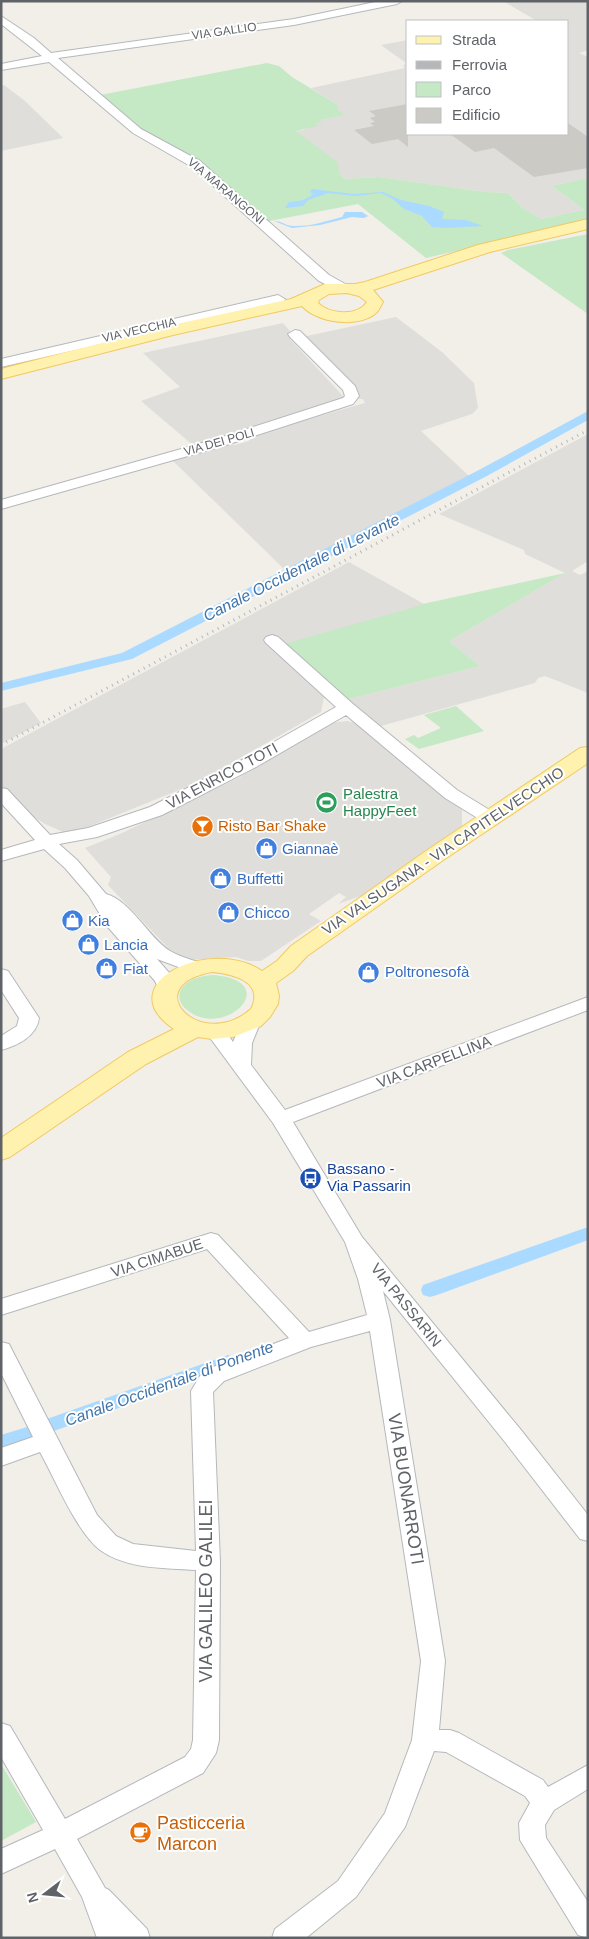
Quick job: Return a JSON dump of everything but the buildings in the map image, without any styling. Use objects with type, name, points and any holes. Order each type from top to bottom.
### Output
[{"type":"main road","points":[[1,374],[282,302],[388,282],[450,259],[494,246],[588,224]]},
{"type":"main road","points":[[329,292],[330,316],[357,315],[370,310],[374,306],[373,298],[375,292],[388,282]]},
{"type":"main road","points":[[329,292],[373,298]]},
{"type":"main road","name":"VIA VALSUGANA - VIA CAPITELVECCHIO","points":[[299,950],[588,752]]},
{"type":"main road","points":[[242,970],[250,969],[299,950]]},
{"type":"main road","points":[[263,985],[266,980],[285,966],[299,950]]},
{"type":"main road","points":[[137,1058],[205,1030],[238,1027],[251,1021],[260,1014],[266,1004],[263,985],[251,974],[228,966],[212,965],[197,968],[180,975],[167,988],[165,1002],[171,1016],[205,1030]]},
{"type":"main road","points":[[1,1151],[137,1058],[161,1033],[171,1016]]},
{"type":"street","name":"VIA GALLIO","points":[[50,57],[302,20],[396,1]]},
{"type":"street","name":"VIA MARANGONI","points":[[1,19],[50,57],[137,131],[196,164],[329,292]]},
{"type":"street","points":[[1,67],[50,57]]},
{"type":"street","name":"VIA VECCHIA","points":[[1,363],[282,302]]},
{"type":"street","name":"VIA DEI POLI","points":[[1,504],[218,442],[348,401],[352,396],[350,389],[296,334]]},
{"type":"street","points":[[272,640],[347,708],[457,799],[490,818]]},
{"type":"street","name":"VIA ENRICO TOTI","points":[[1,856],[63,837],[91,833],[156,810],[250,763],[347,708]]},
{"type":"street","points":[[1,793],[47,842],[71,864],[96,894],[113,922],[164,979],[167,988]]},
{"type":"street","name":"VIA ENRICO TOTI","points":[[71,864],[75,850],[82,839],[91,833]]},
{"type":"street","points":[[96,894],[124,915],[163,955],[197,968]]},
{"type":"street","points":[[1,975],[28,1018],[29,1025],[27,1029],[1,1044]]},
{"type":"street","name":"VIA CARPELLINA","points":[[281,1119],[588,1003]]},
{"type":"street","points":[[241,1066],[240,1047],[251,1021]]},
{"type":"street","name":"VIA PASSARIN","points":[[205,1030],[241,1066],[281,1119],[355,1242],[513,1436],[588,1532]]},
{"type":"street","name":"VIA CIMABUE","points":[[1,1307],[211,1240],[305,1341]]},
{"type":"street","name":"VIA BUONARROTI","points":[[285,1938],[347,1889],[358,1874],[396,1819],[425,1740],[433,1660],[379,1320],[369,1279],[355,1242]]},
{"type":"street","name":"VIA GALILEO GALILEI","points":[[1,1862],[194,1765],[203,1753],[206,1740],[208,1562],[202,1391],[208,1382],[216,1375],[305,1341],[379,1320]]},
{"type":"street","points":[[1,1350],[46,1441],[90,1522],[108,1543],[128,1553],[149,1557],[208,1562]]},
{"type":"street","points":[[1,1456],[46,1441]]},
{"type":"street","points":[[1,1734],[94,1892],[111,1938]]},
{"type":"street","points":[[425,1740],[450,1741],[534,1788],[545,1802]]},
{"type":"street","points":[[588,1776],[545,1802],[532,1823],[533,1840],[588,1926]]},
{"type":"street","points":[[94,1892],[137,1938]]},
{"type":"shaded area","points":[[503,1],[588,1],[588,50],[579,53],[588,57],[588,178],[552,186],[584,210],[541,219],[524,209],[508,193],[485,192],[379,177],[345,179],[296,131],[304,130],[319,120],[344,115],[338,110],[338,105],[311,88],[405,68],[403,66],[406,63],[406,135],[569,135],[569,20],[535,20]]},
{"type":"shaded area","points":[[406,40],[406,63],[381,45]]},
{"type":"shaded area","points":[[1,85],[4,85],[25,101],[63,138],[1,151]]},
{"type":"shaded area","points":[[396,317],[442,352],[474,383],[478,408],[472,414],[421,431],[469,476],[286,571],[171,459],[227,443],[235,445],[249,441],[249,436],[365,403],[363,399],[358,399],[302,337]]},
{"type":"shaded area","points":[[283,323],[295,337],[290,339],[344,397],[340,402],[195,447],[141,401],[180,387],[143,353]]},
{"type":"shaded area","points":[[588,434],[588,561],[572,571],[580,575],[588,571],[588,693],[545,676],[538,678],[535,683],[381,726],[345,700],[480,666],[450,642],[451,640],[565,573],[525,554],[524,550],[439,514]]},
{"type":"shaded area","points":[[349,562],[424,604],[419,605],[324,697],[321,712],[194,784],[75,832],[63,832],[45,824],[22,810],[1,789],[1,749]]},
{"type":"shaded area","points":[[25,702],[41,723],[1,744],[1,709]]},
{"type":"shaded area","points":[[347,721],[359,724],[462,809],[462,826],[361,896],[338,904],[346,897],[339,893],[309,914],[321,921],[261,961],[248,961],[236,957],[189,960],[172,952],[108,885],[111,877],[85,848],[120,834],[240,777],[323,724]]},
{"type":"green space","points":[[267,63],[279,66],[292,77],[338,105],[338,110],[345,115],[320,120],[322,122],[315,123],[318,126],[296,131],[338,163],[339,173],[345,179],[379,177],[485,192],[508,193],[524,209],[541,219],[584,210],[552,186],[588,178],[588,221],[426,258],[358,204],[264,222],[225,185],[164,147],[95,96]]},
{"type":"green space","points":[[588,234],[588,314],[501,253],[508,250]]},
{"type":"green space","points":[[565,573],[451,640],[450,642],[480,666],[345,700],[277,646],[418,605]]},
{"type":"green space","points":[[456,706],[484,731],[419,749],[405,739],[414,735],[418,738],[441,728],[424,715]]},
{"type":"green space","points":[[213,975],[234,980],[245,987],[246,997],[241,1007],[230,1014],[216,1018],[201,1017],[183,1006],[179,995],[182,988],[189,981]]},
{"type":"green space","points":[[1,1764],[36,1822],[1,1841]]},
{"type":"water","points":[[312,189],[354,194],[383,192],[401,200],[429,206],[444,212],[442,219],[466,220],[483,226],[432,227],[422,216],[404,209],[393,199],[381,193],[356,196],[328,193],[308,200],[303,206],[285,208],[289,202],[302,200],[313,194],[310,192]]},
{"type":"water","points":[[345,212],[362,212],[368,216],[364,218],[352,217],[320,225],[292,228],[274,221],[291,226],[306,226],[342,217]]},
{"type":"waterway","name":"Canale Occidentale di Levante","points":[[1,687],[127,656],[481,474],[588,415]]},
{"type":"waterway","name":"Canale Occidentale di Ponente","points":[[430,1290],[588,1233]]},
{"type":"waterway","name":"Canale Occidentale di Ponente","points":[[51,1425],[228,1362]]},
{"type":"waterway","name":"Canale Occidentale di Ponente","points":[[1,1443],[27,1434]]},
{"type":"railway","points":[[1,745],[588,430]]},
{"type":"place","name":"Palestra HappyFeet","points":[[327,803]]},
{"type":"place","name":"Risto Bar Shake","points":[[202,826]]},
{"type":"place","name":"Giannaè","points":[[266,849]]},
{"type":"place","name":"Buffetti","points":[[221,879]]},
{"type":"place","name":"Chicco","points":[[228,913]]},
{"type":"place","name":"Kia","points":[[72,921]]},
{"type":"place","name":"Lancia","points":[[88,945]]},
{"type":"place","name":"Fiat","points":[[107,969]]},
{"type":"place","name":"Poltronesofà","points":[[369,972]]},
{"type":"place","name":"Bassano - Via Passarin","points":[[311,1178]]},
{"type":"place","name":"Pasticceria Marcon","points":[[141,1833]]}]
